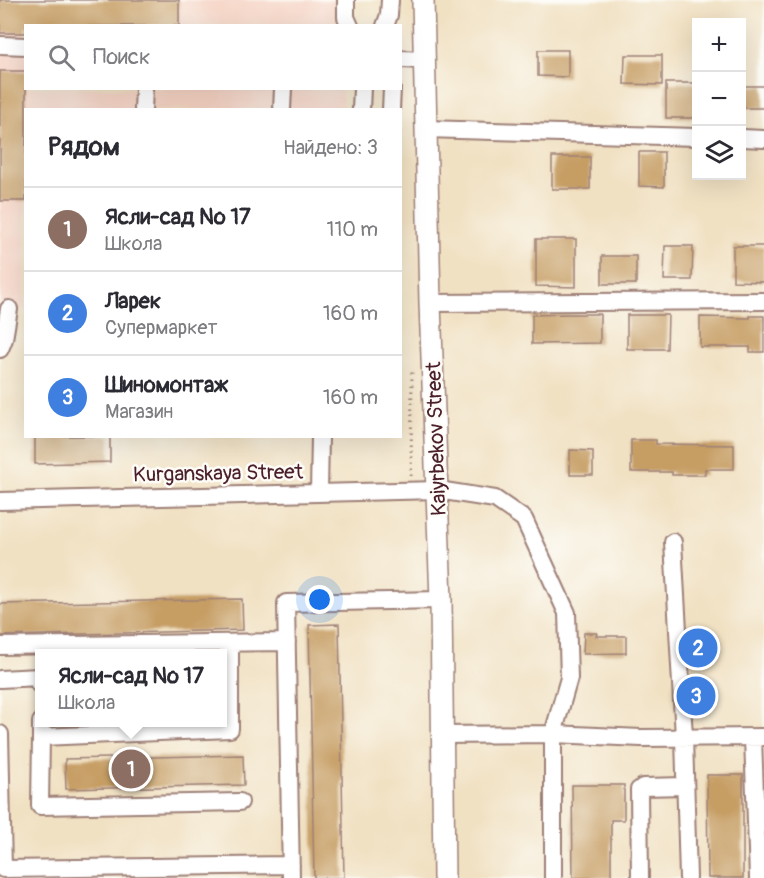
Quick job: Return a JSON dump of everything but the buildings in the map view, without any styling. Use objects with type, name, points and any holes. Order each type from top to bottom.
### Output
[{"type":"main road","name":"Kaiyrbekov Street","points":[[423,0],[430,303],[441,600],[444,878]]},
{"type":"street","points":[[346,0],[346,17],[349,24]]},
{"type":"street","points":[[386,24],[390,0]]},
{"type":"street","points":[[0,45],[24,46]]},
{"type":"street","points":[[402,59],[425,60]]},
{"type":"street","points":[[143,108],[144,90]]},
{"type":"street","points":[[282,108],[283,90]]},
{"type":"street","points":[[361,108],[362,90]]},
{"type":"street","points":[[391,108],[392,90]]},
{"type":"street","points":[[426,129],[692,137]]},
{"type":"street","points":[[746,138],[764,139]]},
{"type":"street","points":[[430,303],[764,301]]},
{"type":"street","points":[[0,349],[9,309]]},
{"type":"street","points":[[320,438],[320,493]]},
{"type":"street","name":"Kurganskaya Street","points":[[0,501],[438,490],[495,499],[524,519],[567,613],[568,678],[553,734],[553,878]]},
{"type":"street","points":[[673,542],[684,738],[688,878]]},
{"type":"street","points":[[0,734],[3,869],[291,872],[286,603],[441,600]]},
{"type":"street","points":[[0,646],[287,642]]},
{"type":"street","points":[[230,643],[230,729],[41,730],[40,806],[240,802]]},
{"type":"street","points":[[0,679],[35,677]]},
{"type":"street","points":[[442,735],[759,737],[758,878]]},
{"type":"street","points":[[640,878],[639,790],[643,787],[686,786]]},
{"type":"shaded area","points":[[0,0],[341,0],[341,24],[24,24],[24,90],[342,90],[342,108],[24,108],[24,309],[0,309]]},
{"type":"place","name":"Ларек","points":[[698,648]]},
{"type":"place","name":"Шиномонтаж","points":[[696,696]]},
{"type":"place","name":"Ясли-сад № 17","points":[[131,769]]}]
